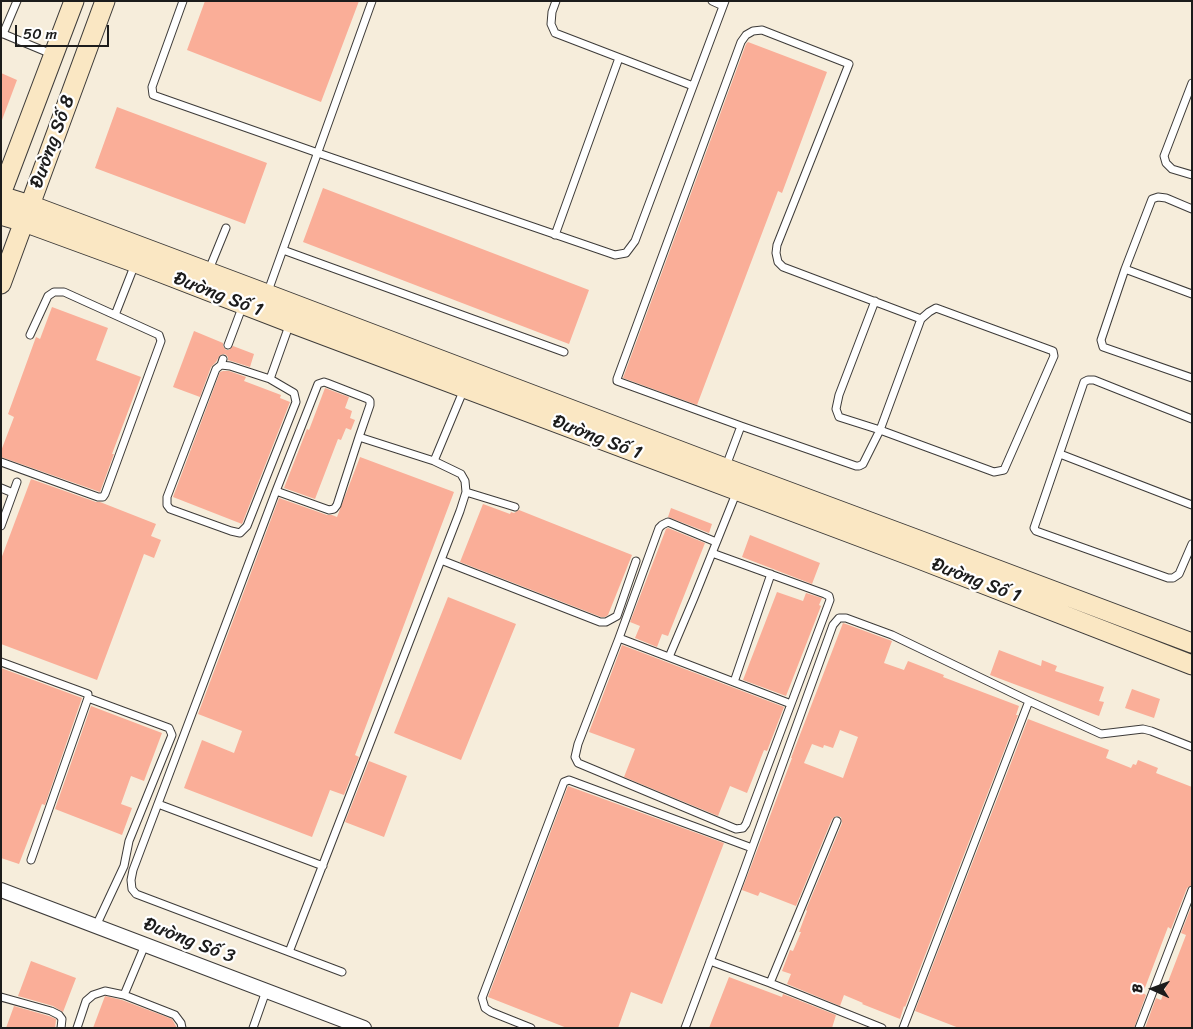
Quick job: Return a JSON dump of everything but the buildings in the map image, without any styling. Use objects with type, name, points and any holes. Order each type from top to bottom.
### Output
[{"type":"street","name":"Đường Số 8","points":[[1,195],[74,1]]},
{"type":"street","name":"Đường Số 8","points":[[1,284],[105,1]]},
{"type":"street","name":"Đường Số 1","points":[[1,195],[27,214],[136,262],[290,323],[464,388],[727,481],[921,541],[1192,643]]},
{"type":"street","name":"Đường Số 1","points":[[1,216],[27,214],[208,272],[267,294],[914,557],[1190,659]]},
{"type":"street","name":"Đường Số 3","points":[[1,890],[364,1028]]},
{"type":"lane","points":[[17,1],[2,33],[54,56]]},
{"type":"lane","points":[[183,1],[152,87],[153,95],[615,255],[626,253],[635,241],[724,3],[712,1]]},
{"type":"lane","points":[[267,294],[372,1]]},
{"type":"lane","points":[[556,1],[552,12],[551,24],[555,33],[693,86]]},
{"type":"lane","points":[[875,301],[839,395],[836,409],[839,417],[880,430],[994,472],[1004,470],[1054,356],[1053,351],[936,308],[921,319],[880,430],[863,464],[859,466],[741,426],[618,381],[616,378],[741,42],[746,35],[762,30],[849,64],[778,245],[776,253],[778,262],[783,267],[875,301],[921,319]]},
{"type":"lane","points":[[555,235],[619,58]]},
{"type":"lane","points":[[1191,88],[1164,156],[1166,163],[1172,169],[1192,175]]},
{"type":"lane","points":[[1192,209],[1166,198],[1158,197],[1152,199],[1125,269],[1101,340],[1103,347],[1192,378]]},
{"type":"lane","points":[[208,272],[226,228]]},
{"type":"lane","points":[[283,250],[564,352]]},
{"type":"lane","points":[[115,315],[136,262]]},
{"type":"lane","points":[[1125,269],[1192,294]]},
{"type":"lane","points":[[1,462],[102,497],[105,494],[161,341],[159,334],[64,292],[54,292],[48,296],[30,335]]},
{"type":"lane","points":[[228,345],[243,304]]},
{"type":"lane","points":[[270,379],[290,323]]},
{"type":"lane","points":[[222,362],[270,379],[294,393],[296,402],[247,526],[240,533],[170,509],[167,505],[167,497],[216,369],[222,362]]},
{"type":"lane","points":[[1192,420],[1094,380],[1084,382],[1034,525],[1036,530],[1168,578],[1174,578],[1179,574],[1192,544]]},
{"type":"lane","points":[[276,491],[329,510],[334,509],[337,505],[370,401],[327,383],[318,384],[276,491],[133,870],[132,889],[136,894],[342,972]]},
{"type":"lane","points":[[434,461],[464,388]]},
{"type":"lane","points":[[669,657],[716,542],[727,481],[741,426]]},
{"type":"lane","points":[[289,952],[466,492],[465,481],[461,474],[434,461],[359,437]]},
{"type":"lane","points":[[1060,454],[1192,505]]},
{"type":"lane","points":[[1,526],[17,482]]},
{"type":"lane","points":[[1,488],[13,492]]},
{"type":"lane","points":[[466,492],[515,507]]},
{"type":"lane","points":[[712,553],[825,594],[829,596],[830,600],[746,824],[743,828],[736,829],[578,763],[575,757],[578,744],[659,528],[662,524],[668,522],[716,542]]},
{"type":"lane","points":[[441,560],[600,622],[606,622],[617,616],[636,561]]},
{"type":"lane","points":[[734,682],[771,574]]},
{"type":"lane","points":[[685,1028],[833,625],[839,618],[846,618],[892,636],[1101,734],[1143,729],[1192,747]]},
{"type":"lane","points":[[619,638],[791,704]]},
{"type":"lane","points":[[1,662],[88,694],[31,860]]},
{"type":"lane","points":[[88,698],[169,728],[172,736],[129,841],[124,866],[96,926]]},
{"type":"lane","points":[[903,1028],[1028,701]]},
{"type":"lane","points":[[531,1028],[491,1012],[485,1008],[482,998],[564,782],[569,780],[752,848]]},
{"type":"lane","points":[[158,804],[323,866]]},
{"type":"lane","points":[[770,983],[837,821]]},
{"type":"lane","points":[[1139,1028],[1192,890]]},
{"type":"lane","points":[[124,995],[145,945]]},
{"type":"lane","points":[[710,961],[882,1028]]},
{"type":"lane","points":[[77,1028],[86,1002],[93,996],[106,991],[124,995],[175,1015],[182,1028]]},
{"type":"lane","points":[[253,1028],[266,991]]},
{"type":"lane","points":[[1,997],[59,1015],[62,1019],[61,1028]]}]
